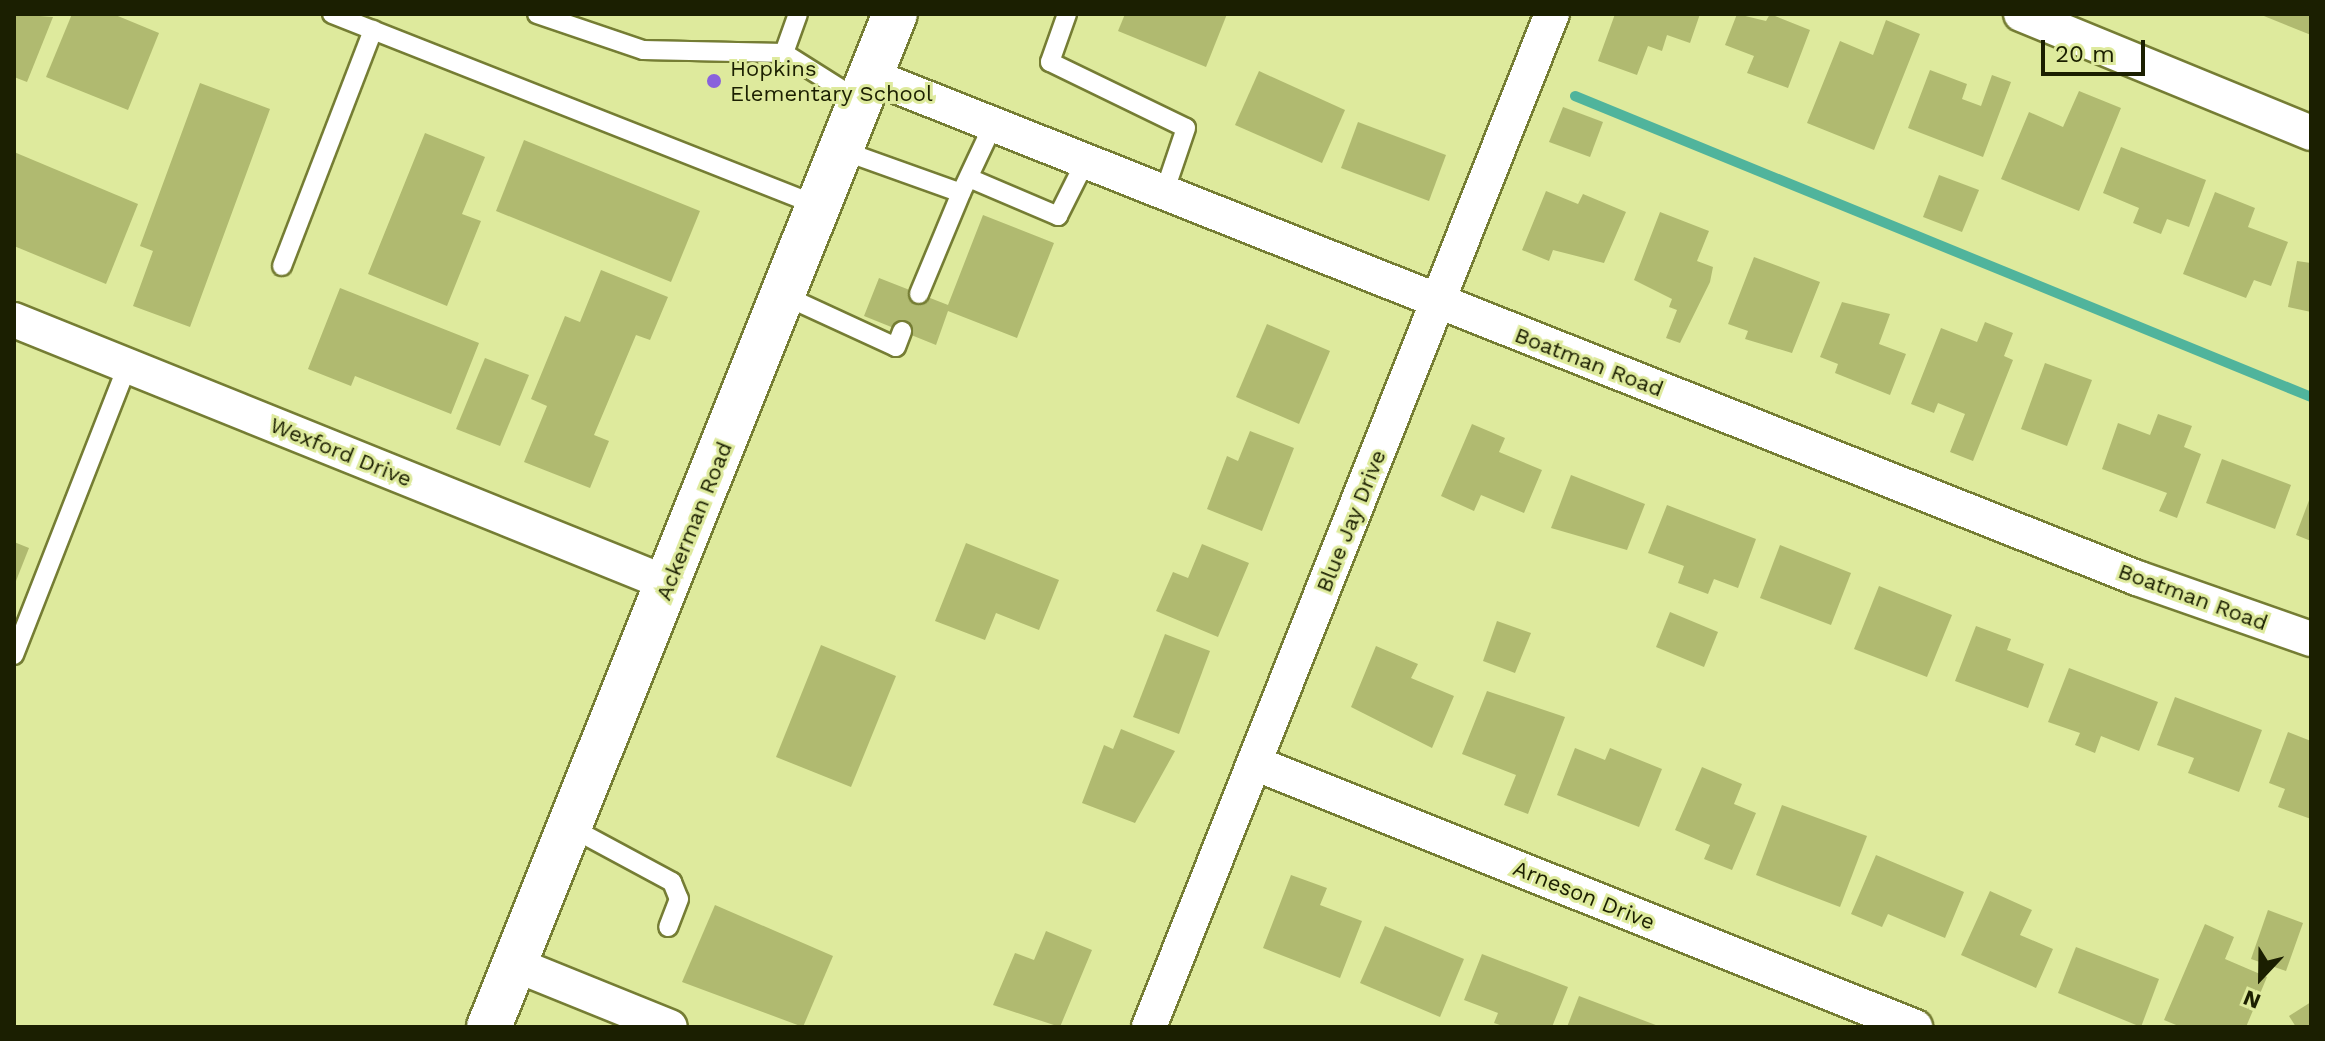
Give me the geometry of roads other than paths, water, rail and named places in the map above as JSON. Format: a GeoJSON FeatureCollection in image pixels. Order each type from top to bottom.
{"type":"FeatureCollection","features":[{"type":"Feature","properties":{"kind":"street","name":"Ackerman Road"},"geometry":{"type":"LineString","coordinates":[[489,1027],[895,14]]}},
{"type":"Feature","properties":{"kind":"street","name":"Blue Jay Drive"},"geometry":{"type":"LineString","coordinates":[[1149,1027],[1552,14]]}},
{"type":"Feature","properties":{"kind":"street"},"geometry":{"type":"LineString","coordinates":[[2021,14],[2311,133]]}},
{"type":"Feature","properties":{"kind":"street","name":"Boatman Road"},"geometry":{"type":"LineString","coordinates":[[866,88],[993,125],[1438,303],[2311,639]]}},
{"type":"Feature","properties":{"kind":"street","name":"Wexford Drive"},"geometry":{"type":"LineString","coordinates":[[14,320],[669,584]]}},
{"type":"Feature","properties":{"kind":"street","name":"Arneson Drive"},"geometry":{"type":"LineString","coordinates":[[1254,763],[1915,1027]]}},
{"type":"Feature","properties":{"kind":"street"},"geometry":{"type":"LineString","coordinates":[[514,964],[670,1027]]}},
{"type":"Feature","properties":{"kind":"lane"},"geometry":{"type":"LineString","coordinates":[[332,14],[819,206]]}},
{"type":"Feature","properties":{"kind":"lane"},"geometry":{"type":"LineString","coordinates":[[537,14],[643,50],[784,53],[866,88]]}},
{"type":"Feature","properties":{"kind":"lane"},"geometry":{"type":"LineString","coordinates":[[784,53],[798,14]]}},
{"type":"Feature","properties":{"kind":"lane"},"geometry":{"type":"LineString","coordinates":[[1067,14],[1050,62],[1186,128],[1164,193]]}},
{"type":"Feature","properties":{"kind":"lane"},"geometry":{"type":"LineString","coordinates":[[282,266],[373,30]]}},
{"type":"Feature","properties":{"kind":"lane"},"geometry":{"type":"LineString","coordinates":[[919,294],[993,125]]}},
{"type":"Feature","properties":{"kind":"lane"},"geometry":{"type":"LineString","coordinates":[[841,150],[1058,216],[1085,162]]}},
{"type":"Feature","properties":{"kind":"lane"},"geometry":{"type":"LineString","coordinates":[[783,295],[896,347],[902,331]]}},
{"type":"Feature","properties":{"kind":"lane"},"geometry":{"type":"LineString","coordinates":[[14,655],[127,366]]}},
{"type":"Feature","properties":{"kind":"lane"},"geometry":{"type":"LineString","coordinates":[[570,827],[672,882],[679,899],[668,927]]}},
{"type":"Feature","properties":{"kind":"waterway"},"geometry":{"type":"LineString","coordinates":[[1575,96],[2311,397]]}},
{"type":"Feature","properties":{"kind":"place","name":"Hopkins Elementary School"},"geometry":{"type":"Point","coordinates":[714,81]}}]}
